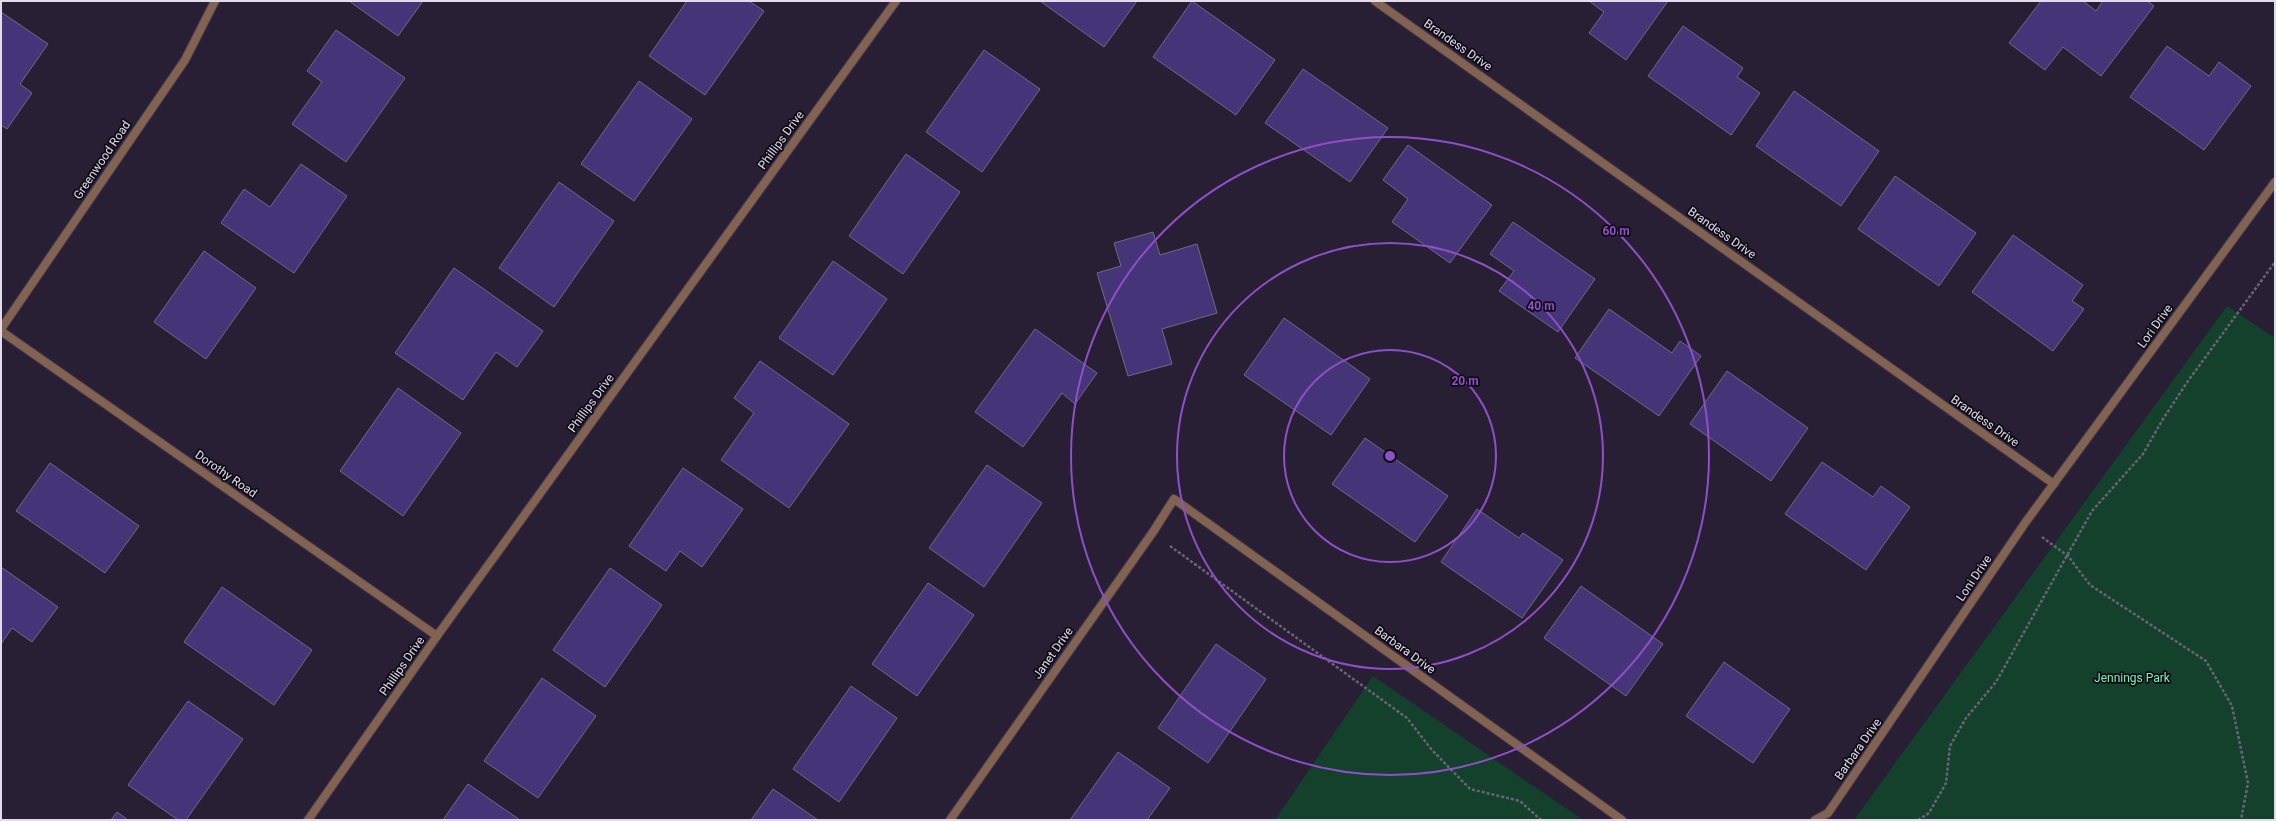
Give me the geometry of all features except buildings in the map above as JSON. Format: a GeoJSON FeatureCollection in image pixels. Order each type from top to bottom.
{"type":"FeatureCollection","features":[{"type":"Feature","properties":{"kind":"street","name":"Greenwood Road"},"geometry":{"type":"LineString","coordinates":[[1,330],[185,60],[215,1]]}},
{"type":"Feature","properties":{"kind":"street","name":"Phillips Drive"},"geometry":{"type":"LineString","coordinates":[[308,820],[437,636],[896,1]]}},
{"type":"Feature","properties":{"kind":"street","name":"Brandess Drive"},"geometry":{"type":"LineString","coordinates":[[1375,1],[2054,484]]}},
{"type":"Feature","properties":{"kind":"street","name":"Lori Drive"},"geometry":{"type":"LineString","coordinates":[[2054,484],[2275,182]]}},
{"type":"Feature","properties":{"kind":"street","name":"Dorothy Road"},"geometry":{"type":"LineString","coordinates":[[1,330],[437,636]]}},
{"type":"Feature","properties":{"kind":"street","name":"Loni Drive"},"geometry":{"type":"LineString","coordinates":[[1916,687],[2025,523],[2054,484]]}},
{"type":"Feature","properties":{"kind":"street","name":"Janet Drive"},"geometry":{"type":"LineString","coordinates":[[950,820],[1153,532],[1174,499]]}},
{"type":"Feature","properties":{"kind":"street","name":"Barbara Drive"},"geometry":{"type":"LineString","coordinates":[[1174,499],[1622,820]]}},
{"type":"Feature","properties":{"kind":"street","name":"Barbara Drive"},"geometry":{"type":"LineString","coordinates":[[1815,820],[1828,813],[1916,687]]}},
{"type":"Feature","properties":{"kind":"path"},"geometry":{"type":"LineString","coordinates":[[1918,820],[1929,813],[1946,783],[1950,746],[1966,718],[1996,682],[2034,611],[2068,556],[2092,511],[2143,454],[2163,419],[2188,382],[2275,262]]}},
{"type":"Feature","properties":{"kind":"path"},"geometry":{"type":"LineString","coordinates":[[2025,523],[2068,556],[2090,585],[2206,661],[2232,706],[2248,783],[2241,820]]}},
{"type":"Feature","properties":{"kind":"path"},"geometry":{"type":"LineString","coordinates":[[1153,532],[1407,718],[1432,750],[1470,789],[1520,801],[1541,820]]}},
{"type":"Feature","properties":{"kind":"green space","name":"Jennings Park"},"geometry":{"type":"Polygon","coordinates":[[[2227,306],[2275,338],[2275,820],[1854,820],[2227,306]]]}},
{"type":"Feature","properties":{"kind":"green space"},"geometry":{"type":"Polygon","coordinates":[[[1373,676],[1583,820],[1275,820],[1373,676]]]}}]}
